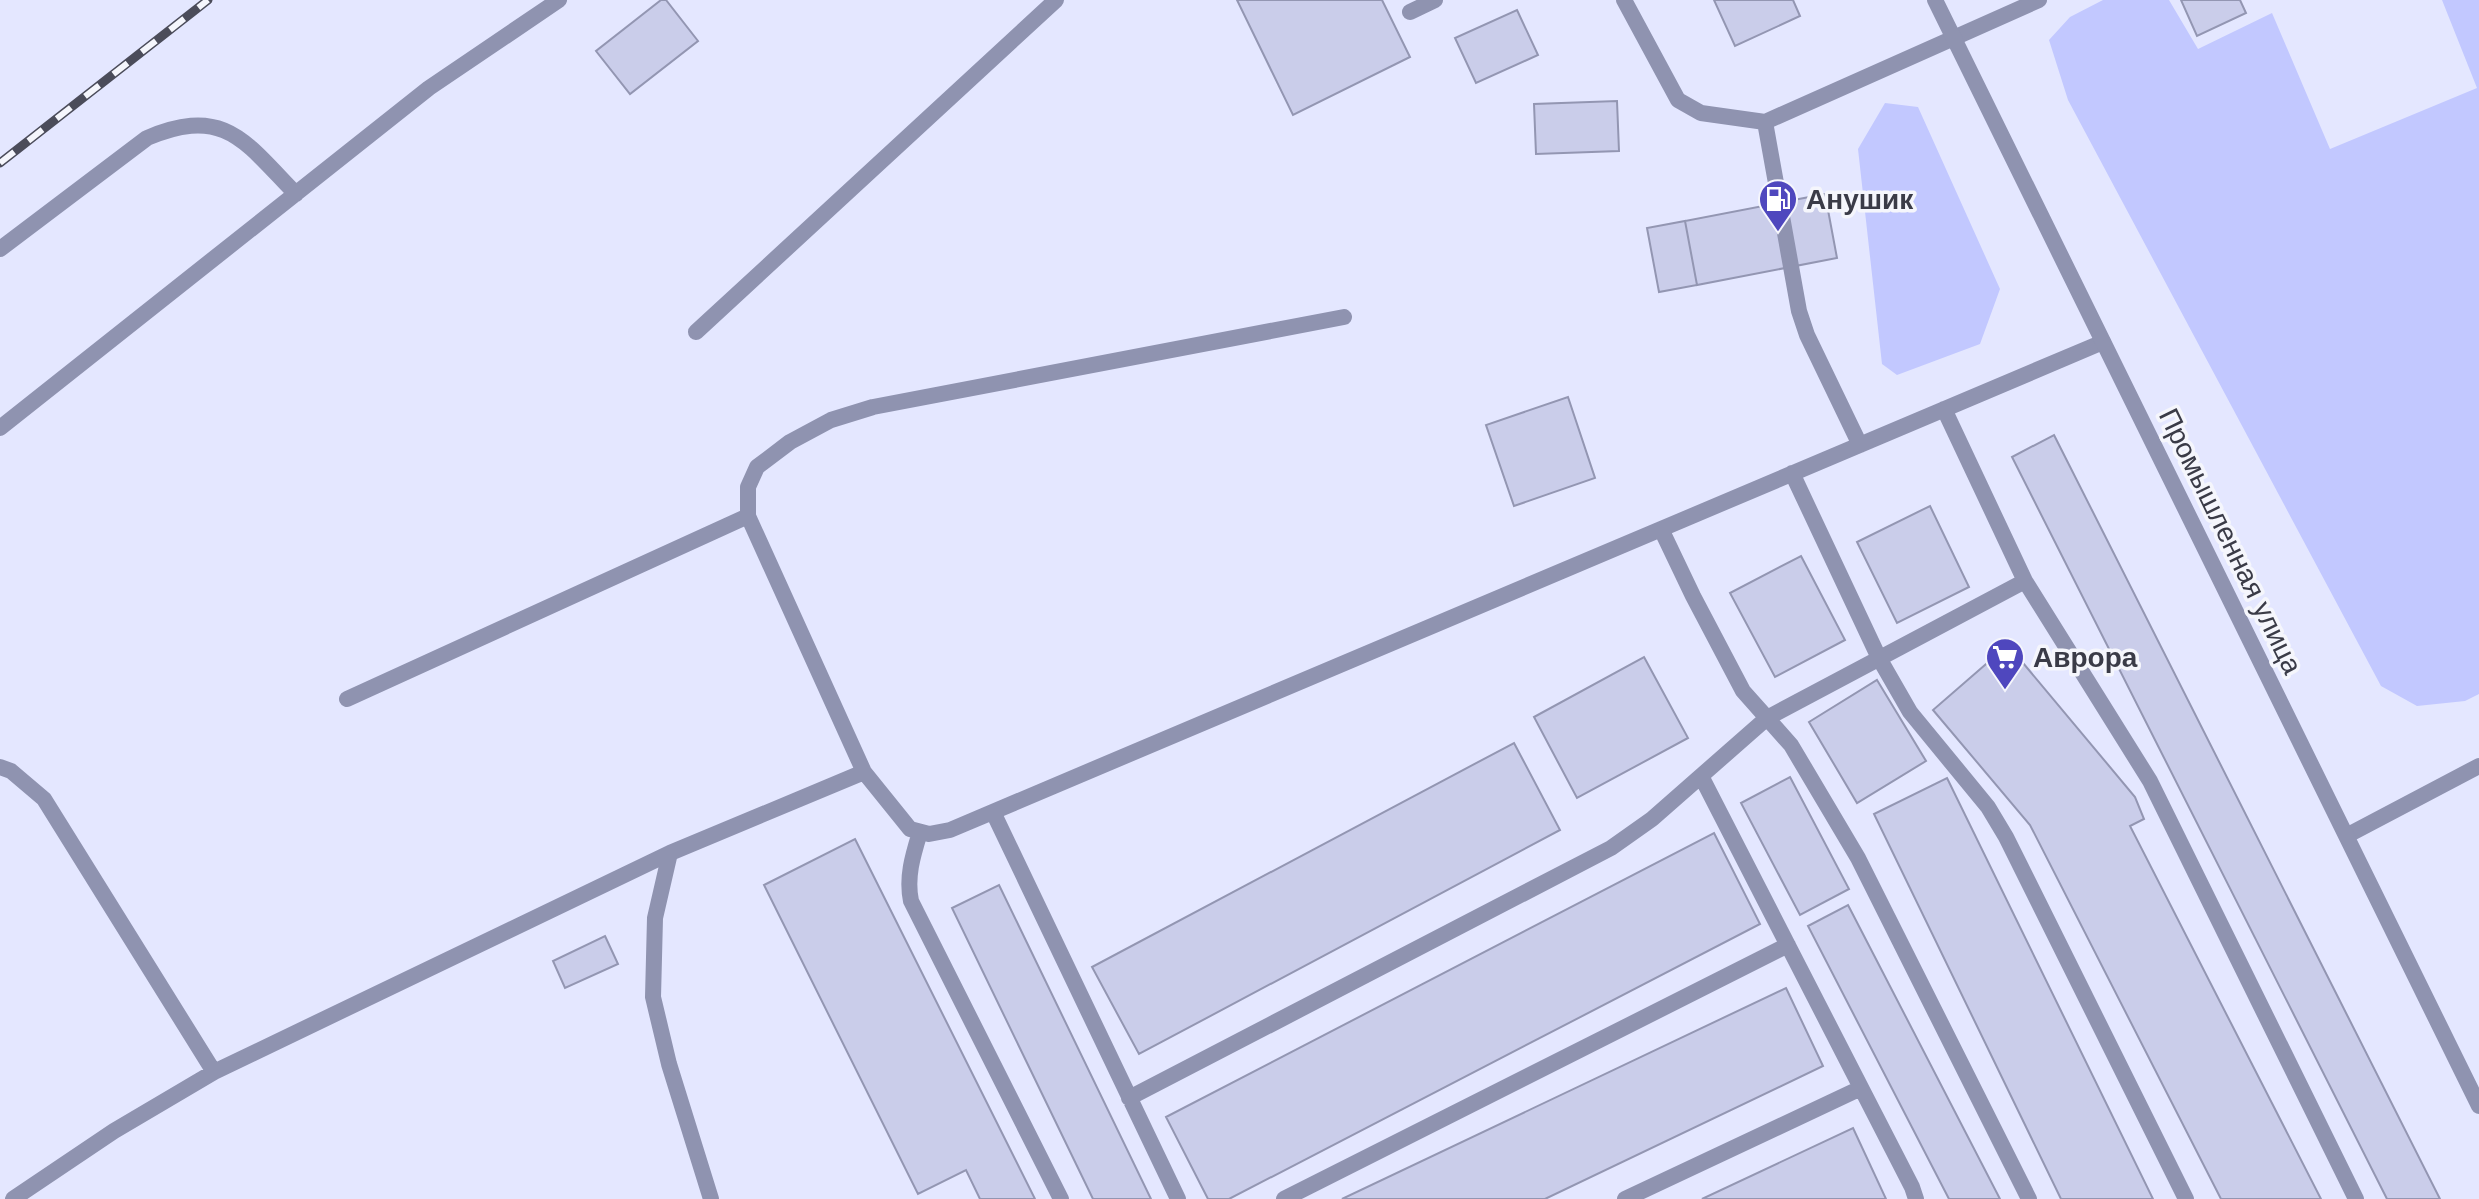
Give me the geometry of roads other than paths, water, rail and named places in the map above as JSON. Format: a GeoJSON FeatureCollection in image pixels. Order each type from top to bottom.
{"type":"FeatureCollection","features":[{"type":"Feature","properties":{"kind":"street"},"geometry":{"type":"LineString","coordinates":[[0,428],[429,88],[559,0]]}},
{"type":"Feature","properties":{"kind":"street"},"geometry":{"type":"LineString","coordinates":[[696,332],[1056,0]]}},
{"type":"Feature","properties":{"kind":"street"},"geometry":{"type":"LineString","coordinates":[[1410,12],[1435,0]]}},
{"type":"Feature","properties":{"kind":"street"},"geometry":{"type":"LineString","coordinates":[[1624,0],[1678,100],[1701,113],[1765,122],[2039,0]]}},
{"type":"Feature","properties":{"kind":"street","name":"Промышленная улица"},"geometry":{"type":"LineString","coordinates":[[1935,0],[2479,1106]]}},
{"type":"Feature","properties":{"kind":"street"},"geometry":{"type":"LineString","coordinates":[[1765,122],[1799,311],[1807,335],[1860,445]]}},
{"type":"Feature","properties":{"kind":"street"},"geometry":{"type":"LineString","coordinates":[[0,249],[147,138],[169,129],[197,124],[222,129],[243,139],[296,194]]}},
{"type":"Feature","properties":{"kind":"street"},"geometry":{"type":"LineString","coordinates":[[1344,317],[873,407],[831,420],[790,442],[757,467],[748,487],[748,516],[864,772],[910,829],[929,834],[950,830],[2103,342]]}},
{"type":"Feature","properties":{"kind":"street"},"geometry":{"type":"LineString","coordinates":[[1944,409],[2025,581],[2150,781],[2356,1199]]}},
{"type":"Feature","properties":{"kind":"street"},"geometry":{"type":"LineString","coordinates":[[1792,473],[1879,658],[1910,712],[1988,807],[2006,837],[2186,1199]]}},
{"type":"Feature","properties":{"kind":"street"},"geometry":{"type":"LineString","coordinates":[[347,699],[748,516]]}},
{"type":"Feature","properties":{"kind":"street"},"geometry":{"type":"LineString","coordinates":[[1661,529],[1743,691],[1791,745],[1858,858],[2029,1199]]}},
{"type":"Feature","properties":{"kind":"street"},"geometry":{"type":"LineString","coordinates":[[1129,1098],[1611,848],[1652,819],[1767,718],[2025,581]]}},
{"type":"Feature","properties":{"kind":"street"},"geometry":{"type":"LineString","coordinates":[[2348,835],[2479,766]]}},
{"type":"Feature","properties":{"kind":"street"},"geometry":{"type":"LineString","coordinates":[[0,767],[11,771],[44,799],[214,1072]]}},
{"type":"Feature","properties":{"kind":"street"},"geometry":{"type":"LineString","coordinates":[[13,1199],[114,1131],[214,1072],[670,853],[864,772]]}},
{"type":"Feature","properties":{"kind":"street"},"geometry":{"type":"LineString","coordinates":[[1701,776],[1916,1199]]}},
{"type":"Feature","properties":{"kind":"street"},"geometry":{"type":"LineString","coordinates":[[993,812],[1178,1199]]}},
{"type":"Feature","properties":{"kind":"street"},"geometry":{"type":"LineString","coordinates":[[920,832],[910,869],[908,887],[911,901],[1061,1199]]}},
{"type":"Feature","properties":{"kind":"street"},"geometry":{"type":"LineString","coordinates":[[670,853],[655,918],[653,997],[669,1064],[711,1199]]}},
{"type":"Feature","properties":{"kind":"street"},"geometry":{"type":"LineString","coordinates":[[1284,1199],[1788,945]]}},
{"type":"Feature","properties":{"kind":"street"},"geometry":{"type":"LineString","coordinates":[[1625,1199],[1861,1088]]}},
{"type":"Feature","properties":{"kind":"railway"},"geometry":{"type":"LineString","coordinates":[[0,163],[208,0]]}},
{"type":"Feature","properties":{"kind":"place","name":"Анушик"},"geometry":{"type":"Point","coordinates":[1778,233]}},
{"type":"Feature","properties":{"kind":"place","name":"Аврора"},"geometry":{"type":"Point","coordinates":[2005,691]}}]}
